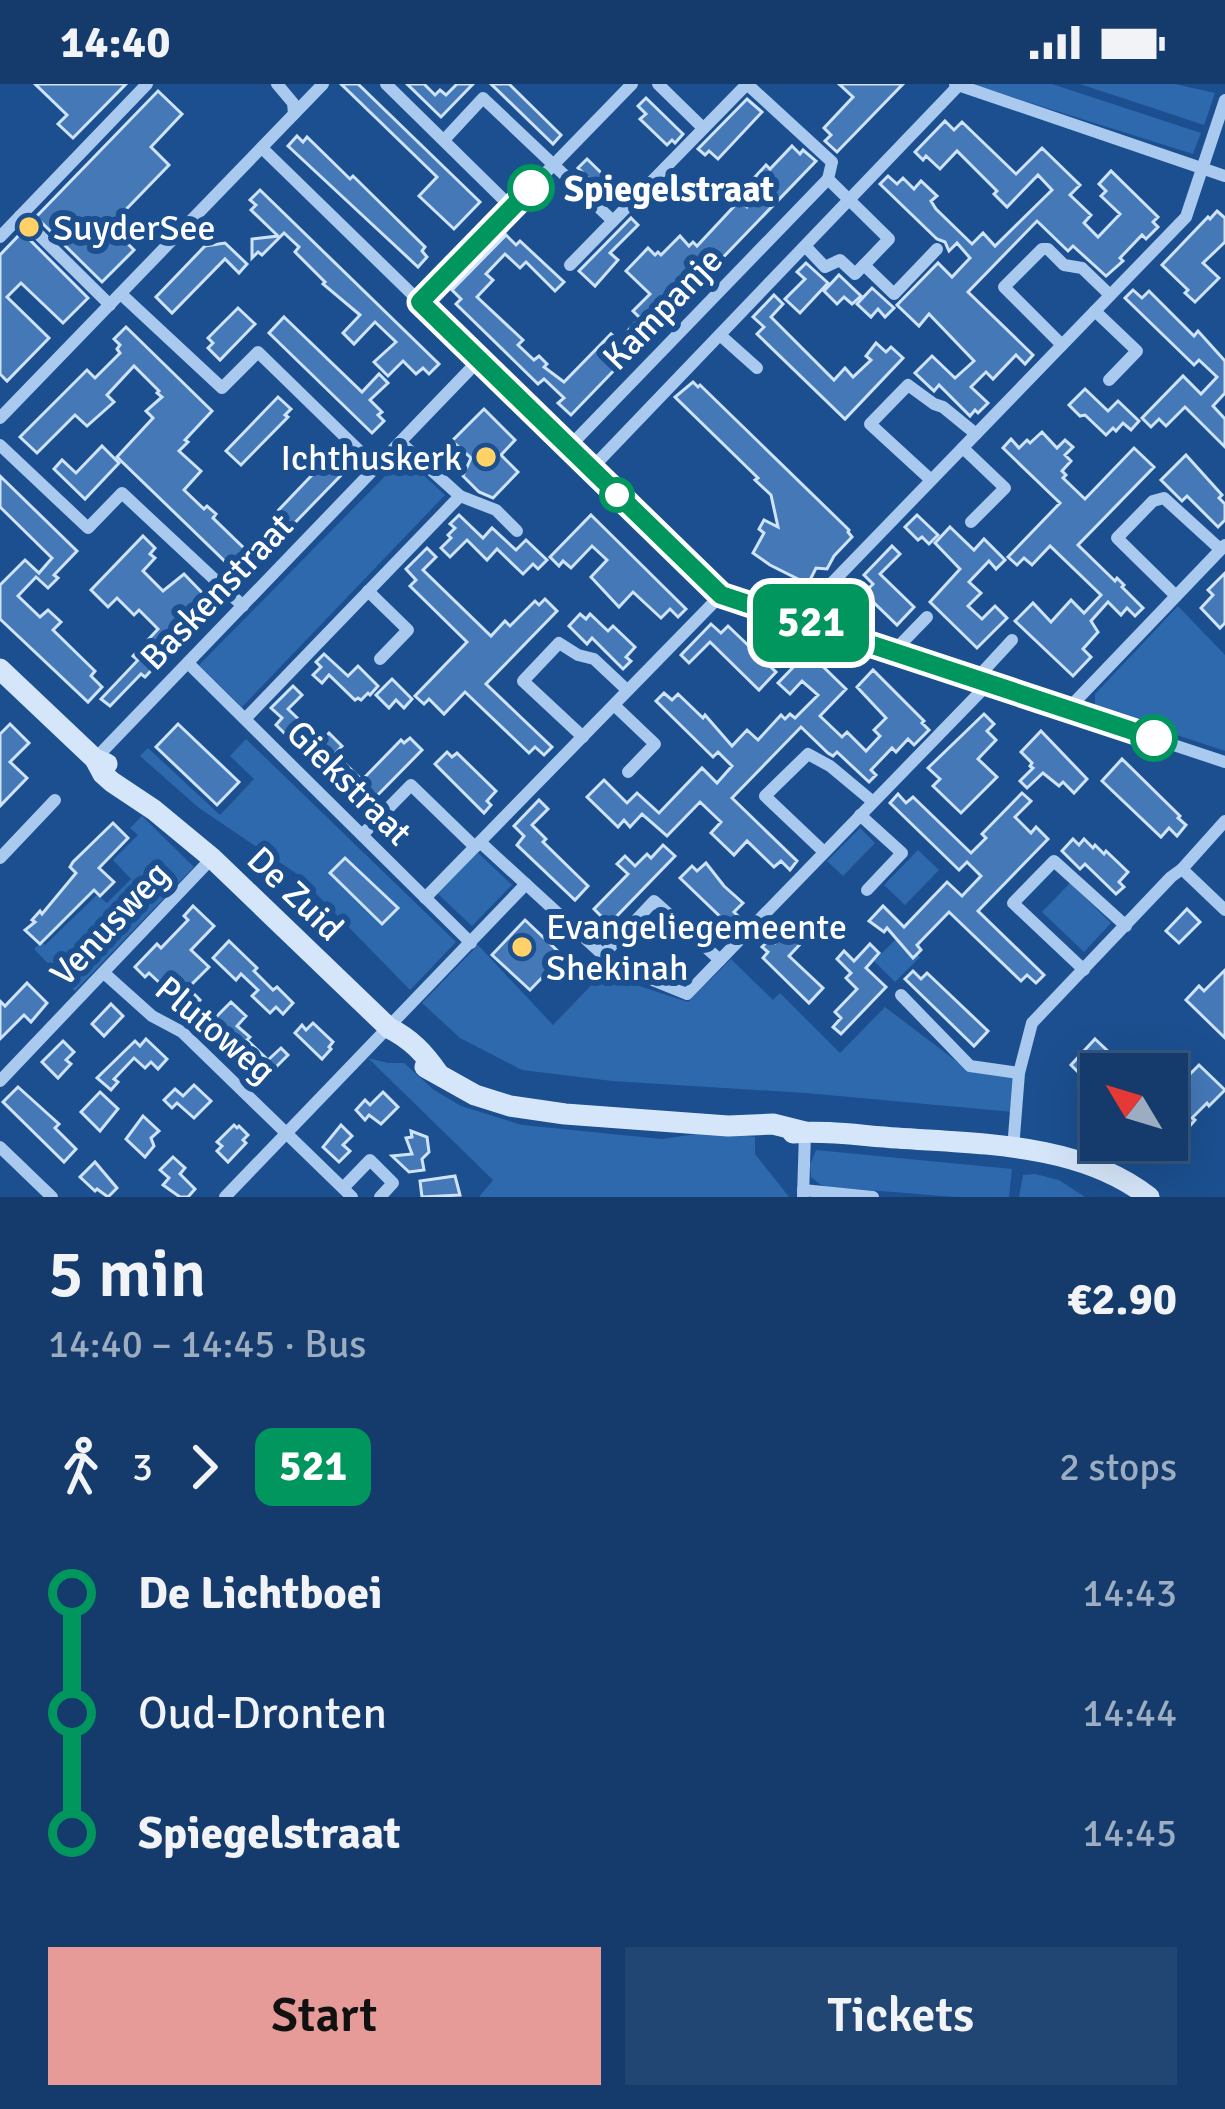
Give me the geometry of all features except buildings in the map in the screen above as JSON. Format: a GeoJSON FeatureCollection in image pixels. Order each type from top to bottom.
{"type":"FeatureCollection","features":[{"type":"Feature","properties":{"kind":"street"},"geometry":{"type":"LineString","coordinates":[[0,237],[147,84]]}},
{"type":"Feature","properties":{"kind":"street"},"geometry":{"type":"LineString","coordinates":[[278,84],[293,103],[293,113]]}},
{"type":"Feature","properties":{"kind":"street"},"geometry":{"type":"LineString","coordinates":[[0,418],[323,84]]}},
{"type":"Feature","properties":{"kind":"street"},"geometry":{"type":"LineString","coordinates":[[386,84],[512,208]]}},
{"type":"Feature","properties":{"kind":"street"},"geometry":{"type":"LineString","coordinates":[[420,302],[632,84]]}},
{"type":"Feature","properties":{"kind":"street"},"geometry":{"type":"LineString","coordinates":[[658,84],[703,128]]}},
{"type":"Feature","properties":{"kind":"street"},"geometry":{"type":"LineString","coordinates":[[570,266],[748,84],[832,162],[827,179],[890,239],[855,274],[840,260],[825,267],[805,246]]}},
{"type":"Feature","properties":{"kind":"street"},"geometry":{"type":"LineString","coordinates":[[956,85],[1225,176]]}},
{"type":"Feature","properties":{"kind":"street","name":"Kampanje"},"geometry":{"type":"LineString","coordinates":[[591,469],[956,85]]}},
{"type":"Feature","properties":{"kind":"street"},"geometry":{"type":"LineString","coordinates":[[444,140],[483,98],[613,221]]}},
{"type":"Feature","properties":{"kind":"street"},"geometry":{"type":"LineString","coordinates":[[797,619],[1186,217],[1225,100]]}},
{"type":"Feature","properties":{"kind":"street"},"geometry":{"type":"LineString","coordinates":[[262,148],[721,595],[1225,761]]}},
{"type":"Feature","properties":{"kind":"street","name":"Kampanje"},"geometry":{"type":"LineString","coordinates":[[569,447],[827,179]]}},
{"type":"Feature","properties":{"kind":"street"},"geometry":{"type":"LineString","coordinates":[[20,216],[110,305]]}},
{"type":"Feature","properties":{"kind":"street"},"geometry":{"type":"LineString","coordinates":[[864,265],[894,294],[937,249]]}},
{"type":"Feature","properties":{"kind":"street"},"geometry":{"type":"LineString","coordinates":[[1062,345],[1004,287],[1042,249],[1048,249],[1064,265],[1082,268],[1111,295]]}},
{"type":"Feature","properties":{"kind":"street"},"geometry":{"type":"LineString","coordinates":[[121,293],[222,388],[258,352],[376,466]]}},
{"type":"Feature","properties":{"kind":"street"},"geometry":{"type":"LineString","coordinates":[[1095,311],[1137,351],[1109,380]]}},
{"type":"Feature","properties":{"kind":"street","name":"Kampanje"},"geometry":{"type":"LineString","coordinates":[[720,335],[757,368]]}},
{"type":"Feature","properties":{"kind":"street","name":"Baskenstraat"},"geometry":{"type":"LineString","coordinates":[[95,759],[479,360]]}},
{"type":"Feature","properties":{"kind":"street"},"geometry":{"type":"LineString","coordinates":[[932,481],[870,424],[908,386],[944,406],[976,434]]}},
{"type":"Feature","properties":{"kind":"street"},"geometry":{"type":"LineString","coordinates":[[400,442],[460,496],[496,510],[517,531]]}},
{"type":"Feature","properties":{"kind":"street"},"geometry":{"type":"LineString","coordinates":[[0,445],[88,528],[122,493],[243,606]]}},
{"type":"Feature","properties":{"kind":"street"},"geometry":{"type":"LineString","coordinates":[[963,448],[1005,488],[971,522]]}},
{"type":"Feature","properties":{"kind":"street"},"geometry":{"type":"LineString","coordinates":[[244,719],[460,496]]}},
{"type":"Feature","properties":{"kind":"street"},"geometry":{"type":"LineString","coordinates":[[1068,710],[1176,596],[1222,547],[1164,498],[1153,501],[1118,538],[1176,596]]}},
{"type":"Feature","properties":{"kind":"street"},"geometry":{"type":"LineString","coordinates":[[368,591],[409,630],[380,659]]}},
{"type":"Feature","properties":{"kind":"street"},"geometry":{"type":"LineString","coordinates":[[425,898],[721,595]]}},
{"type":"Feature","properties":{"kind":"street"},"geometry":{"type":"LineString","coordinates":[[894,651],[927,617]]}},
{"type":"Feature","properties":{"kind":"street"},"geometry":{"type":"LineString","coordinates":[[362,835],[411,785],[613,964],[687,994],[860,815],[982,681],[1012,640]]}},
{"type":"Feature","properties":{"kind":"street"},"geometry":{"type":"LineString","coordinates":[[583,737],[524,681],[559,644],[594,659],[627,690]]}},
{"type":"Feature","properties":{"kind":"street","name":"Giekstraat"},"geometry":{"type":"LineString","coordinates":[[188,663],[471,943]]}},
{"type":"Feature","properties":{"kind":"street","name":"De Zuid"},"geometry":{"type":"LineString","coordinates":[[0,669],[95,759],[103,774],[212,858],[389,1028],[421,1050],[438,1073],[476,1095],[510,1106],[565,1114],[728,1126],[773,1124],[805,1132],[1052,1153],[1134,1185],[1149,1197]]}},
{"type":"Feature","properties":{"kind":"street"},"geometry":{"type":"LineString","coordinates":[[614,705],[655,744],[628,772]]}},
{"type":"Feature","properties":{"kind":"street"},"geometry":{"type":"LineString","coordinates":[[824,852],[765,796],[808,754],[872,801]]}},
{"type":"Feature","properties":{"kind":"street"},"geometry":{"type":"LineString","coordinates":[[0,859],[55,800]]}},
{"type":"Feature","properties":{"kind":"street"},"geometry":{"type":"LineString","coordinates":[[860,815],[902,854],[867,890]]}},
{"type":"Feature","properties":{"kind":"street"},"geometry":{"type":"LineString","coordinates":[[1013,1148],[1019,1073],[1032,1024],[1225,821]]}},
{"type":"Feature","properties":{"kind":"street","name":"Venusweg"},"geometry":{"type":"LineString","coordinates":[[0,1081],[212,858]]}},
{"type":"Feature","properties":{"kind":"street"},"geometry":{"type":"LineString","coordinates":[[1084,970],[1013,903],[1054,861],[1126,926]]}},
{"type":"Feature","properties":{"kind":"street"},"geometry":{"type":"LineString","coordinates":[[1182,869],[1225,910]]}},
{"type":"Feature","properties":{"kind":"street"},"geometry":{"type":"LineString","coordinates":[[225,1197],[526,884]]}},
{"type":"Feature","properties":{"kind":"street"},"geometry":{"type":"LineString","coordinates":[[603,955],[655,902],[720,960]]}},
{"type":"Feature","properties":{"kind":"street","name":"Plutoweg"},"geometry":{"type":"LineString","coordinates":[[104,973],[152,1016],[182,1032],[347,1193]]}},
{"type":"Feature","properties":{"kind":"street"},"geometry":{"type":"LineString","coordinates":[[901,995],[970,1066],[1019,1073]]}},
{"type":"Feature","properties":{"kind":"street"},"geometry":{"type":"LineString","coordinates":[[805,1132],[803,1193],[873,1197]]}},
{"type":"Feature","properties":{"kind":"street"},"geometry":{"type":"LineString","coordinates":[[0,1147],[52,1197]]}},
{"type":"Feature","properties":{"kind":"street"},"geometry":{"type":"LineString","coordinates":[[347,1193],[370,1160],[393,1183],[380,1197]]}},
{"type":"Feature","properties":{"kind":"street","name":"De Zuid"},"geometry":{"type":"LineString","coordinates":[[1113,1176],[1130,1197]]}},
{"type":"Feature","properties":{"kind":"shaded area"},"geometry":{"type":"Polygon","coordinates":[[[971,84],[1052,84],[1201,133],[1193,154],[971,84]]]}},
{"type":"Feature","properties":{"kind":"shaded area"},"geometry":{"type":"Polygon","coordinates":[[[1080,84],[1175,84],[1215,93],[1204,125],[1080,84]]]}},
{"type":"Feature","properties":{"kind":"shaded area"},"geometry":{"type":"Polygon","coordinates":[[[404,457],[445,495],[242,707],[199,665],[404,457]]]}},
{"type":"Feature","properties":{"kind":"shaded area"},"geometry":{"type":"Polygon","coordinates":[[[1178,606],[1225,655],[1225,751],[1095,708],[1095,694],[1178,606]]]}},
{"type":"Feature","properties":{"kind":"shaded area"},"geometry":{"type":"Polygon","coordinates":[[[246,739],[456,942],[410,990],[297,874],[199,808],[140,756],[148,748],[220,815],[254,779],[230,756],[246,739]]]}},
{"type":"Feature","properties":{"kind":"shaded area"},"geometry":{"type":"Polygon","coordinates":[[[142,816],[194,867],[75,991],[34,949],[41,942],[45,945],[97,895],[107,903],[131,879],[113,860],[138,835],[130,828],[142,816]]]}},
{"type":"Feature","properties":{"kind":"shaded area"},"geometry":{"type":"Polygon","coordinates":[[[860,828],[875,843],[843,876],[827,861],[860,828]]]}},
{"type":"Feature","properties":{"kind":"shaded area"},"geometry":{"type":"Polygon","coordinates":[[[918,850],[939,870],[905,905],[884,885],[918,850]]]}},
{"type":"Feature","properties":{"kind":"shaded area"},"geometry":{"type":"Polygon","coordinates":[[[477,852],[512,885],[472,926],[438,894],[477,852]]]}},
{"type":"Feature","properties":{"kind":"shaded area"},"geometry":{"type":"Polygon","coordinates":[[[1070,883],[1111,923],[1084,952],[1042,912],[1070,883]]]}},
{"type":"Feature","properties":{"kind":"shaded area"},"geometry":{"type":"Polygon","coordinates":[[[899,936],[920,957],[895,982],[874,961],[899,936]]]}},
{"type":"Feature","properties":{"kind":"shaded area"},"geometry":{"type":"Polygon","coordinates":[[[478,945],[553,1025],[605,971],[688,1002],[731,959],[773,1000],[780,993],[840,1053],[885,1007],[964,1067],[1015,1075],[1013,1112],[522,1070],[460,1038],[422,1003],[478,945]]]}},
{"type":"Feature","properties":{"kind":"shaded area"},"geometry":{"type":"Polygon","coordinates":[[[368,1058],[404,1063],[461,1106],[522,1125],[662,1139],[717,1131],[755,1137],[755,1154],[789,1197],[479,1197],[493,1180],[368,1058]]]}},
{"type":"Feature","properties":{"kind":"shaded area"},"geometry":{"type":"Polygon","coordinates":[[[816,1150],[1012,1169],[1009,1197],[821,1185],[811,1177],[816,1150]]]}},
{"type":"Feature","properties":{"kind":"shaded area"},"geometry":{"type":"Polygon","coordinates":[[[1023,1175],[1059,1180],[1085,1197],[1019,1197],[1023,1175]]]}},
{"type":"Feature","properties":{"kind":"bus line","name":"521"},"geometry":{"type":"LineString","coordinates":[[531,188],[420,302],[721,595],[1154,738]]}},
{"type":"Feature","properties":{"kind":"place","name":"Spiegelstraat"},"geometry":{"type":"Point","coordinates":[531,188]}},
{"type":"Feature","properties":{"kind":"place","name":"SuyderSee"},"geometry":{"type":"Point","coordinates":[29,227]}},
{"type":"Feature","properties":{"kind":"place","name":"Ichthuskerk"},"geometry":{"type":"Point","coordinates":[486,457]}},
{"type":"Feature","properties":{"kind":"place","name":"Evangeliegemeente Shekinah"},"geometry":{"type":"Point","coordinates":[522,947]}}]}
